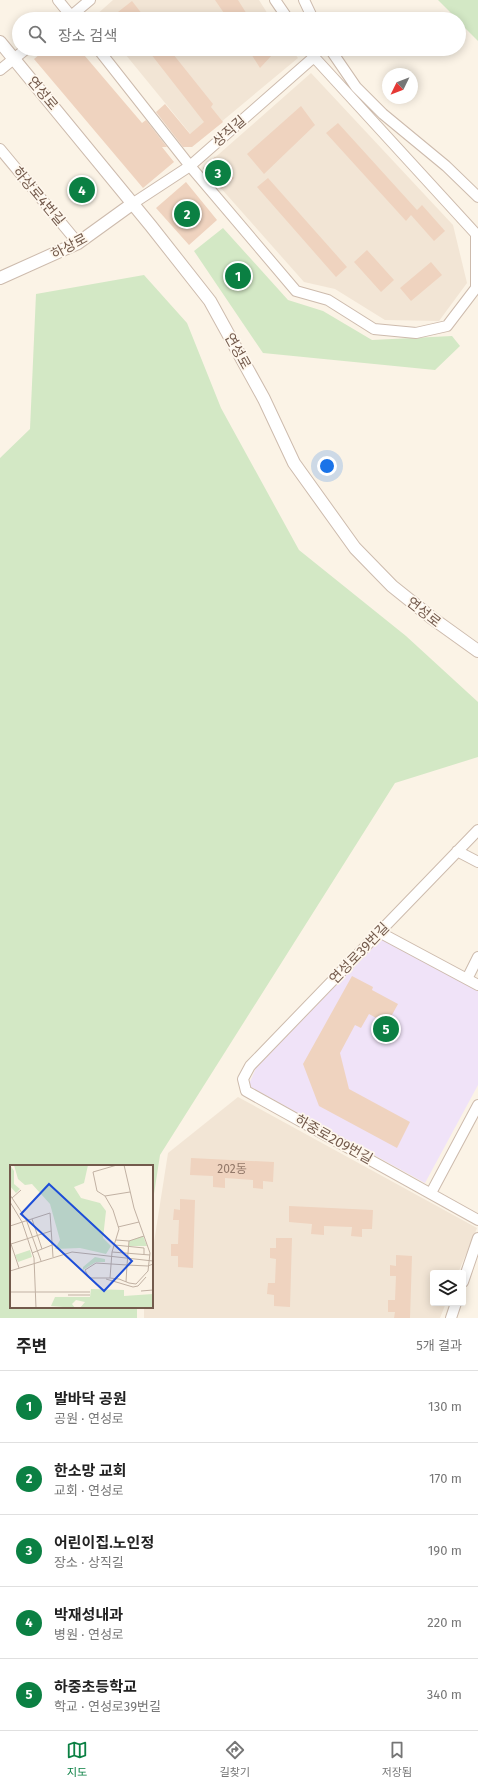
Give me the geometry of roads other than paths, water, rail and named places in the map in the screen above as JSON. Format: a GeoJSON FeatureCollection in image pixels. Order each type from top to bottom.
{"type":"FeatureCollection","features":[{"type":"Feature","properties":{"kind":"street"},"geometry":{"type":"LineString","coordinates":[[58,0],[67,12]]}},
{"type":"Feature","properties":{"kind":"street"},"geometry":{"type":"LineString","coordinates":[[77,12],[90,0]]}},
{"type":"Feature","properties":{"kind":"street"},"geometry":{"type":"LineString","coordinates":[[275,0],[283,12]]}},
{"type":"Feature","properties":{"kind":"street"},"geometry":{"type":"LineString","coordinates":[[304,0],[310,12]]}},
{"type":"Feature","properties":{"kind":"street","name":"연성로"},"geometry":{"type":"LineString","coordinates":[[0,42],[12,56]]}},
{"type":"Feature","properties":{"kind":"street"},"geometry":{"type":"LineString","coordinates":[[0,70],[17,56]]}},
{"type":"Feature","properties":{"kind":"street"},"geometry":{"type":"LineString","coordinates":[[104,56],[190,166],[296,291],[328,300],[374,329],[416,333],[447,326],[476,288],[476,234],[314,56]]}},
{"type":"Feature","properties":{"kind":"street","name":"상직길"},"geometry":{"type":"LineString","coordinates":[[132,204],[190,166],[308,56]]}},
{"type":"Feature","properties":{"kind":"street"},"geometry":{"type":"LineString","coordinates":[[335,56],[356,87],[382,114],[446,166],[478,197]]}},
{"type":"Feature","properties":{"kind":"street","name":"연성로"},"geometry":{"type":"LineString","coordinates":[[14,58],[210,301],[264,398],[294,463],[354,548],[392,586],[432,618],[478,651]]}},
{"type":"Feature","properties":{"kind":"street","name":"하상로4번길"},"geometry":{"type":"LineString","coordinates":[[0,149],[78,243]]}},
{"type":"Feature","properties":{"kind":"street","name":"하상로"},"geometry":{"type":"LineString","coordinates":[[1,276],[78,243],[132,204]]}},
{"type":"Feature","properties":{"kind":"street","name":"연성로39번길"},"geometry":{"type":"LineString","coordinates":[[244,1079],[250,1066],[478,830]]}},
{"type":"Feature","properties":{"kind":"street"},"geometry":{"type":"LineString","coordinates":[[457,851],[478,862]]}},
{"type":"Feature","properties":{"kind":"street"},"geometry":{"type":"LineString","coordinates":[[379,932],[478,985]]}},
{"type":"Feature","properties":{"kind":"street"},"geometry":{"type":"LineString","coordinates":[[467,979],[478,957]]}},
{"type":"Feature","properties":{"kind":"street","name":"하중로209번길"},"geometry":{"type":"LineString","coordinates":[[244,1079],[246,1091],[478,1220]]}},
{"type":"Feature","properties":{"kind":"street"},"geometry":{"type":"LineString","coordinates":[[431,1194],[478,1106]]}},
{"type":"Feature","properties":{"kind":"street"},"geometry":{"type":"LineString","coordinates":[[466,1273],[478,1238]]}},
{"type":"Feature","properties":{"kind":"street"},"geometry":{"type":"LineString","coordinates":[[451,1318],[455,1306]]}},
{"type":"Feature","properties":{"kind":"place","name":"어린이집.노인정"},"geometry":{"type":"Point","coordinates":[218,173]}},
{"type":"Feature","properties":{"kind":"place","name":"박재성내과"},"geometry":{"type":"Point","coordinates":[82,190]}},
{"type":"Feature","properties":{"kind":"place","name":"한소망 교회"},"geometry":{"type":"Point","coordinates":[187,214]}},
{"type":"Feature","properties":{"kind":"place","name":"발바닥 공원"},"geometry":{"type":"Point","coordinates":[238,276]}},
{"type":"Feature","properties":{"kind":"place","name":"하중초등학교"},"geometry":{"type":"Point","coordinates":[386,1029]}}]}
